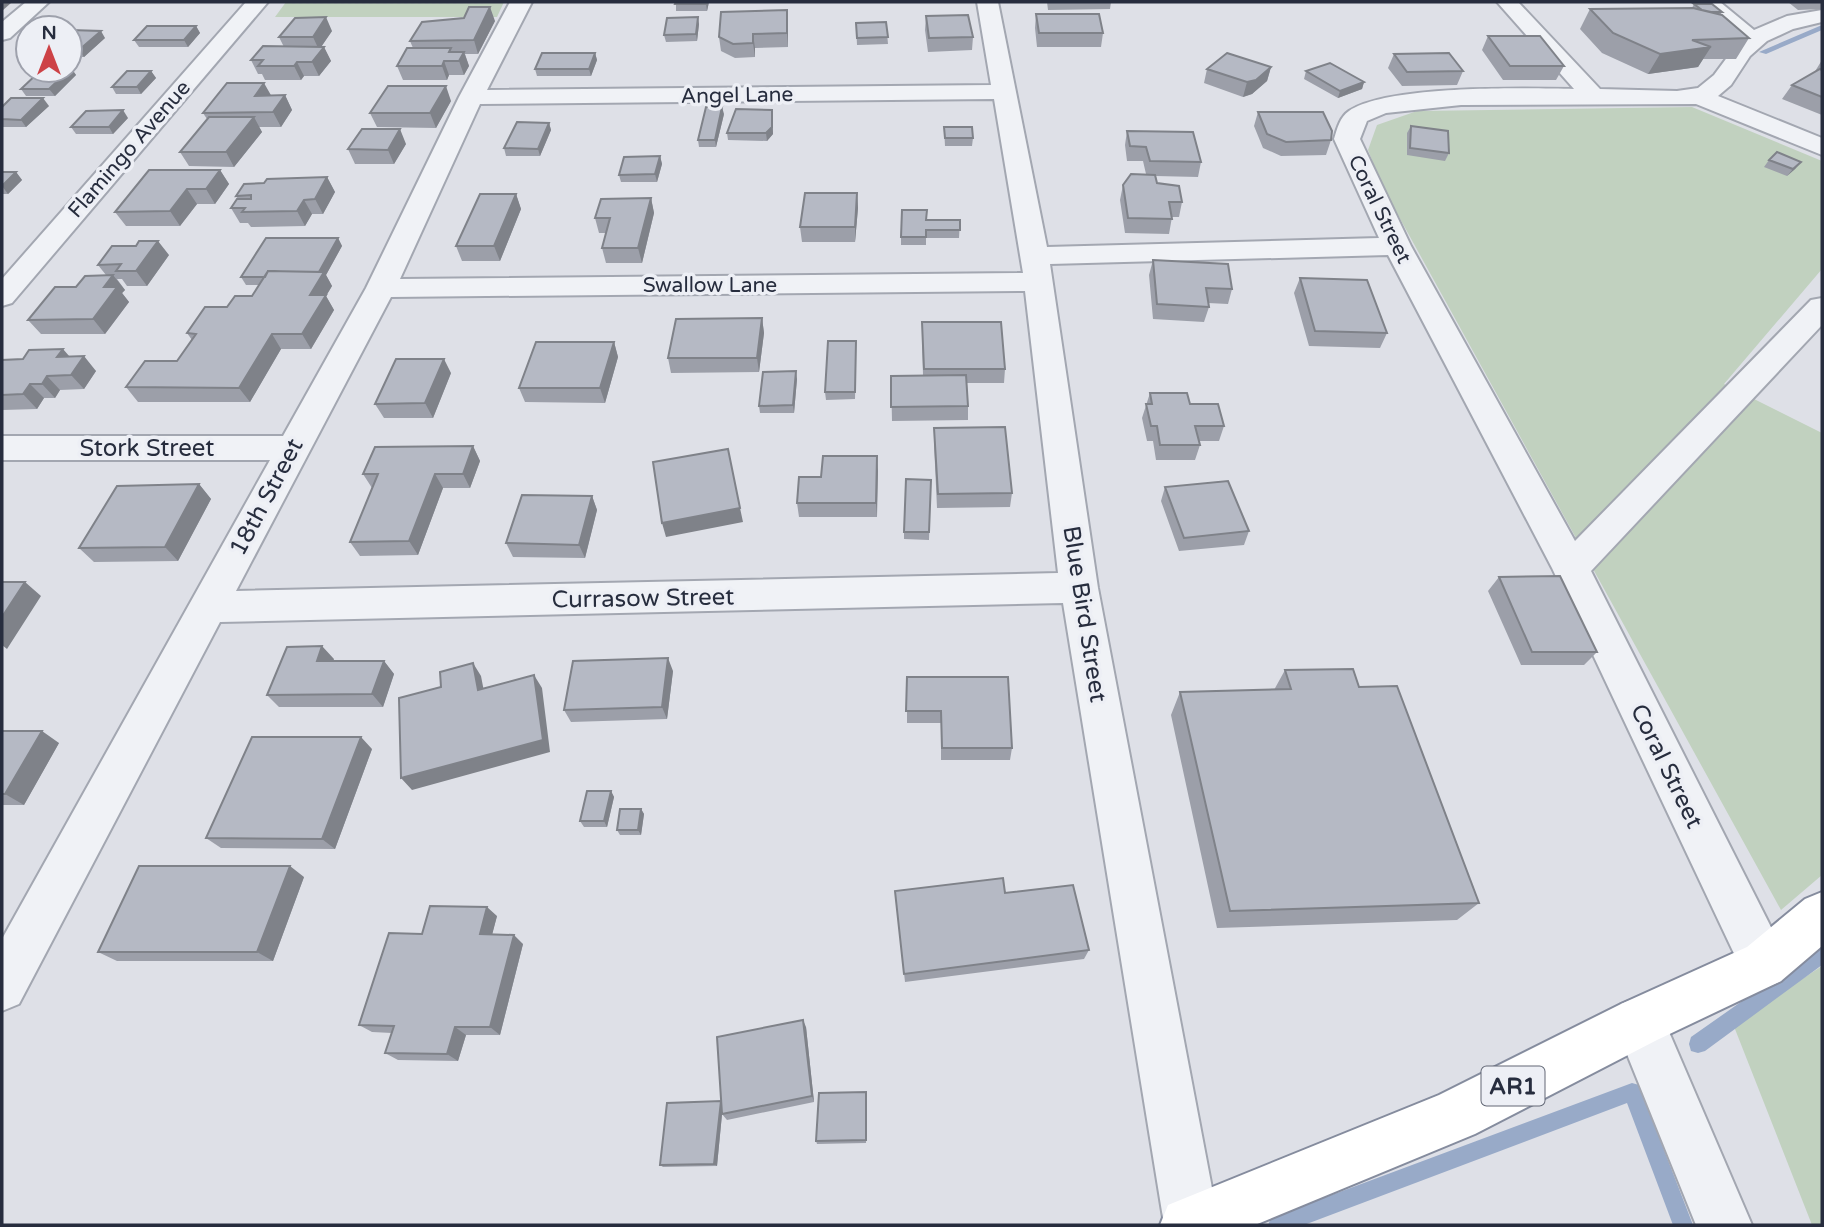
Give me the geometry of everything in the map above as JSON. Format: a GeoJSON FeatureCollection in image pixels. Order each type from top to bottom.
{"type":"FeatureCollection","features":[{"type":"Feature","properties":{"kind":"highway","name":"AR1"},"geometry":{"type":"LineString","coordinates":[[1190,1225],[1456,1115],[1639,1022],[1763,964],[1822,915]]}},
{"type":"Feature","properties":{"kind":"street"},"geometry":{"type":"LineString","coordinates":[[2,33],[38,2]]}},
{"type":"Feature","properties":{"kind":"street","name":"Flamingo Avenue"},"geometry":{"type":"LineString","coordinates":[[2,297],[256,2]]}},
{"type":"Feature","properties":{"kind":"street","name":"18th Street"},"geometry":{"type":"LineString","coordinates":[[2,987],[381,288],[471,97],[521,2]]}},
{"type":"Feature","properties":{"kind":"street","name":"Blue Bird Street"},"geometry":{"type":"LineString","coordinates":[[988,2],[1037,269],[1079,588],[1190,1225]]}},
{"type":"Feature","properties":{"kind":"street"},"geometry":{"type":"LineString","coordinates":[[1507,2],[1593,96]]}},
{"type":"Feature","properties":{"kind":"street"},"geometry":{"type":"LineString","coordinates":[[1708,2],[1754,39]]}},
{"type":"Feature","properties":{"kind":"street"},"geometry":{"type":"LineString","coordinates":[[1700,97],[1717,89],[1754,39],[1798,21],[1822,16]]}},
{"type":"Feature","properties":{"kind":"street","name":"Angel Lane"},"geometry":{"type":"LineString","coordinates":[[471,97],[1003,92]]}},
{"type":"Feature","properties":{"kind":"street","name":"Coral Street"},"geometry":{"type":"LineString","coordinates":[[1763,964],[1571,568],[1397,246],[1347,139],[1350,125],[1360,115],[1409,102],[1593,96],[1700,97],[1822,147]]}},
{"type":"Feature","properties":{"kind":"street","name":"Swallow Lane"},"geometry":{"type":"LineString","coordinates":[[381,288],[1037,269],[1397,246]]}},
{"type":"Feature","properties":{"kind":"street"},"geometry":{"type":"LineString","coordinates":[[1571,568],[1822,307]]}},
{"type":"Feature","properties":{"kind":"street","name":"Stork Street"},"geometry":{"type":"LineString","coordinates":[[2,448],[292,448]]}},
{"type":"Feature","properties":{"kind":"street","name":"Currasow Street"},"geometry":{"type":"LineString","coordinates":[[208,607],[1079,588]]}},
{"type":"Feature","properties":{"kind":"street"},"geometry":{"type":"LineString","coordinates":[[1639,1022],[1724,1225]]}},
{"type":"Feature","properties":{"kind":"path"},"geometry":{"type":"LineString","coordinates":[[256,2],[483,2]]}},
{"type":"Feature","properties":{"kind":"green space"},"geometry":{"type":"Polygon","coordinates":[[[286,2],[504,2],[497,17],[275,17],[286,2]]]}},
{"type":"Feature","properties":{"kind":"green space"},"geometry":{"type":"Polygon","coordinates":[[[1692,107],[1822,161],[1822,269],[1724,384],[1822,433],[1822,875],[1781,910],[1382,186],[1368,150],[1377,125],[1417,111],[1692,107]]]}},
{"type":"Feature","properties":{"kind":"green space"},"geometry":{"type":"Polygon","coordinates":[[[1822,966],[1822,1225],[1812,1225],[1733,1024],[1822,966]]]}},
{"type":"Feature","properties":{"kind":"building"},"geometry":{"type":"Polygon","coordinates":[[[706,2],[706,4],[675,4],[706,2]]]}},
{"type":"Feature","properties":{"kind":"building"},"geometry":{"type":"Polygon","coordinates":[[[1694,4],[1712,4],[1722,12],[1702,10],[1694,4]]]}},
{"type":"Feature","properties":{"kind":"building"},"geometry":{"type":"Polygon","coordinates":[[[469,7],[490,7],[474,40],[410,41],[422,22],[464,18],[469,7]]]}},
{"type":"Feature","properties":{"kind":"building"},"geometry":{"type":"Polygon","coordinates":[[[1693,8],[1722,15],[1749,38],[1692,40],[1711,47],[1660,54],[1613,33],[1590,9],[1693,8]]]}},
{"type":"Feature","properties":{"kind":"building"},"geometry":{"type":"Polygon","coordinates":[[[787,10],[787,33],[753,34],[753,43],[733,44],[719,37],[721,12],[787,10]]]}},
{"type":"Feature","properties":{"kind":"building"},"geometry":{"type":"Polygon","coordinates":[[[1036,14],[1099,14],[1103,33],[1039,33],[1036,14]]]}},
{"type":"Feature","properties":{"kind":"building"},"geometry":{"type":"Polygon","coordinates":[[[968,15],[973,37],[929,38],[926,16],[968,15]]]}},
{"type":"Feature","properties":{"kind":"building"},"geometry":{"type":"Polygon","coordinates":[[[326,17],[313,37],[279,37],[295,18],[326,17]]]}},
{"type":"Feature","properties":{"kind":"building"},"geometry":{"type":"Polygon","coordinates":[[[698,17],[696,34],[664,35],[667,18],[698,17]]]}},
{"type":"Feature","properties":{"kind":"building"},"geometry":{"type":"Polygon","coordinates":[[[886,22],[888,37],[857,38],[856,23],[886,22]]]}},
{"type":"Feature","properties":{"kind":"building"},"geometry":{"type":"Polygon","coordinates":[[[147,26],[196,26],[184,40],[134,40],[147,26]]]}},
{"type":"Feature","properties":{"kind":"building"},"geometry":{"type":"Polygon","coordinates":[[[84,30],[101,31],[84,46],[84,30]]]}},
{"type":"Feature","properties":{"kind":"building"},"geometry":{"type":"Polygon","coordinates":[[[1488,36],[1540,36],[1564,66],[1510,66],[1488,36]]]}},
{"type":"Feature","properties":{"kind":"building"},"geometry":{"type":"Polygon","coordinates":[[[263,46],[324,47],[312,62],[297,62],[294,66],[258,66],[263,60],[251,60],[263,46]]]}},
{"type":"Feature","properties":{"kind":"building"},"geometry":{"type":"Polygon","coordinates":[[[407,48],[451,48],[449,52],[464,52],[459,61],[444,61],[442,66],[397,66],[407,48]]]}},
{"type":"Feature","properties":{"kind":"building"},"geometry":{"type":"Polygon","coordinates":[[[542,53],[595,53],[589,69],[535,69],[542,53]]]}},
{"type":"Feature","properties":{"kind":"building"},"geometry":{"type":"Polygon","coordinates":[[[1227,53],[1271,67],[1256,80],[1247,82],[1207,69],[1227,53]]]}},
{"type":"Feature","properties":{"kind":"building"},"geometry":{"type":"Polygon","coordinates":[[[1449,53],[1463,71],[1407,72],[1394,54],[1449,53]]]}},
{"type":"Feature","properties":{"kind":"building"},"geometry":{"type":"Polygon","coordinates":[[[1330,63],[1364,82],[1340,91],[1306,71],[1330,63]]]}},
{"type":"Feature","properties":{"kind":"building"},"geometry":{"type":"Polygon","coordinates":[[[1820,69],[1822,97],[1792,85],[1820,69]]]}},
{"type":"Feature","properties":{"kind":"building"},"geometry":{"type":"Polygon","coordinates":[[[127,71],[151,71],[137,87],[112,87],[127,71]]]}},
{"type":"Feature","properties":{"kind":"building"},"geometry":{"type":"Polygon","coordinates":[[[227,83],[264,83],[255,96],[285,95],[273,112],[203,113],[227,83]]]}},
{"type":"Feature","properties":{"kind":"building"},"geometry":{"type":"Polygon","coordinates":[[[26,84],[54,84],[49,89],[21,89],[26,84]]]}},
{"type":"Feature","properties":{"kind":"building"},"geometry":{"type":"Polygon","coordinates":[[[388,86],[446,86],[430,113],[370,113],[388,86]]]}},
{"type":"Feature","properties":{"kind":"building"},"geometry":{"type":"Polygon","coordinates":[[[11,98],[43,98],[21,120],[2,119],[2,107],[11,98]]]}},
{"type":"Feature","properties":{"kind":"building"},"geometry":{"type":"Polygon","coordinates":[[[706,107],[722,107],[715,140],[698,140],[706,107]]]}},
{"type":"Feature","properties":{"kind":"building"},"geometry":{"type":"Polygon","coordinates":[[[736,109],[772,110],[772,127],[766,133],[727,133],[736,109]]]}},
{"type":"Feature","properties":{"kind":"building"},"geometry":{"type":"Polygon","coordinates":[[[123,110],[109,127],[71,127],[86,111],[123,110]]]}},
{"type":"Feature","properties":{"kind":"building"},"geometry":{"type":"Polygon","coordinates":[[[1258,112],[1323,112],[1332,131],[1331,140],[1286,142],[1267,134],[1258,112]]]}},
{"type":"Feature","properties":{"kind":"building"},"geometry":{"type":"Polygon","coordinates":[[[209,117],[254,117],[226,152],[180,152],[209,117]]]}},
{"type":"Feature","properties":{"kind":"building"},"geometry":{"type":"Polygon","coordinates":[[[517,122],[549,123],[538,149],[504,148],[517,122]]]}},
{"type":"Feature","properties":{"kind":"building"},"geometry":{"type":"Polygon","coordinates":[[[1411,126],[1448,131],[1449,153],[1410,148],[1411,126]]]}},
{"type":"Feature","properties":{"kind":"building"},"geometry":{"type":"Polygon","coordinates":[[[944,127],[972,127],[973,138],[945,138],[944,127]]]}},
{"type":"Feature","properties":{"kind":"building"},"geometry":{"type":"Polygon","coordinates":[[[362,129],[400,129],[388,150],[348,149],[362,129]]]}},
{"type":"Feature","properties":{"kind":"building"},"geometry":{"type":"Polygon","coordinates":[[[1127,131],[1193,132],[1201,162],[1150,161],[1146,147],[1130,146],[1127,131]]]}},
{"type":"Feature","properties":{"kind":"building"},"geometry":{"type":"Polygon","coordinates":[[[1777,152],[1801,162],[1793,169],[1769,160],[1777,152]]]}},
{"type":"Feature","properties":{"kind":"building"},"geometry":{"type":"Polygon","coordinates":[[[660,156],[655,174],[619,175],[624,157],[660,156]]]}},
{"type":"Feature","properties":{"kind":"building"},"geometry":{"type":"Polygon","coordinates":[[[149,170],[220,170],[206,189],[187,189],[170,211],[115,212],[149,170]]]}},
{"type":"Feature","properties":{"kind":"building"},"geometry":{"type":"Polygon","coordinates":[[[2,172],[16,172],[2,186],[2,172]]]}},
{"type":"Feature","properties":{"kind":"building"},"geometry":{"type":"Polygon","coordinates":[[[1131,174],[1155,175],[1157,183],[1179,186],[1182,202],[1169,202],[1172,219],[1128,218],[1123,185],[1131,174]]]}},
{"type":"Feature","properties":{"kind":"building"},"geometry":{"type":"Polygon","coordinates":[[[327,177],[315,199],[304,200],[297,211],[242,212],[245,208],[231,208],[237,199],[251,199],[251,195],[236,196],[244,184],[264,183],[267,179],[327,177]]]}},
{"type":"Feature","properties":{"kind":"building"},"geometry":{"type":"Polygon","coordinates":[[[805,193],[857,193],[855,227],[800,227],[805,193]]]}},
{"type":"Feature","properties":{"kind":"building"},"geometry":{"type":"Polygon","coordinates":[[[480,194],[516,194],[494,246],[456,246],[480,194]]]}},
{"type":"Feature","properties":{"kind":"building"},"geometry":{"type":"Polygon","coordinates":[[[651,198],[638,248],[602,248],[610,218],[595,218],[601,199],[651,198]]]}},
{"type":"Feature","properties":{"kind":"building"},"geometry":{"type":"Polygon","coordinates":[[[902,210],[927,210],[926,220],[960,220],[960,230],[926,230],[926,237],[901,237],[902,210]]]}},
{"type":"Feature","properties":{"kind":"building"},"geometry":{"type":"Polygon","coordinates":[[[266,238],[338,238],[319,272],[268,271],[265,277],[241,277],[266,238]]]}},
{"type":"Feature","properties":{"kind":"building"},"geometry":{"type":"Polygon","coordinates":[[[139,241],[158,241],[136,271],[116,271],[121,264],[98,265],[112,246],[136,246],[139,241]]]}},
{"type":"Feature","properties":{"kind":"building"},"geometry":{"type":"Polygon","coordinates":[[[1153,260],[1228,264],[1232,289],[1206,288],[1209,307],[1157,304],[1153,260]]]}},
{"type":"Feature","properties":{"kind":"building"},"geometry":{"type":"Polygon","coordinates":[[[268,271],[324,272],[310,295],[326,295],[302,334],[272,334],[239,388],[126,387],[145,361],[177,361],[196,334],[187,333],[205,307],[227,307],[235,296],[252,296],[268,271]]]}},
{"type":"Feature","properties":{"kind":"building"},"geometry":{"type":"Polygon","coordinates":[[[113,275],[104,287],[117,287],[93,319],[28,320],[55,287],[76,287],[85,276],[113,275]]]}},
{"type":"Feature","properties":{"kind":"building"},"geometry":{"type":"Polygon","coordinates":[[[1300,278],[1367,280],[1387,333],[1315,331],[1300,278]]]}},
{"type":"Feature","properties":{"kind":"building"},"geometry":{"type":"Polygon","coordinates":[[[762,318],[757,358],[668,358],[676,319],[762,318]]]}},
{"type":"Feature","properties":{"kind":"building"},"geometry":{"type":"Polygon","coordinates":[[[922,322],[1001,322],[1005,369],[924,369],[922,322]]]}},
{"type":"Feature","properties":{"kind":"building"},"geometry":{"type":"Polygon","coordinates":[[[828,341],[856,341],[855,392],[825,392],[828,341]]]}},
{"type":"Feature","properties":{"kind":"building"},"geometry":{"type":"Polygon","coordinates":[[[536,342],[614,342],[600,388],[519,388],[536,342]]]}},
{"type":"Feature","properties":{"kind":"building"},"geometry":{"type":"Polygon","coordinates":[[[63,349],[57,357],[84,356],[71,375],[47,376],[42,384],[30,384],[23,394],[2,395],[2,360],[23,359],[29,350],[63,349]]]}},
{"type":"Feature","properties":{"kind":"building"},"geometry":{"type":"Polygon","coordinates":[[[396,359],[444,359],[425,403],[375,404],[396,359]]]}},
{"type":"Feature","properties":{"kind":"building"},"geometry":{"type":"Polygon","coordinates":[[[796,371],[793,405],[759,406],[763,372],[796,371]]]}},
{"type":"Feature","properties":{"kind":"building"},"geometry":{"type":"Polygon","coordinates":[[[966,375],[968,406],[891,407],[891,376],[966,375]]]}},
{"type":"Feature","properties":{"kind":"building"},"geometry":{"type":"Polygon","coordinates":[[[1150,393],[1187,393],[1190,404],[1218,404],[1224,426],[1195,426],[1200,445],[1160,445],[1157,426],[1151,426],[1146,404],[1152,404],[1150,393]]]}},
{"type":"Feature","properties":{"kind":"building"},"geometry":{"type":"Polygon","coordinates":[[[1005,427],[1012,493],[938,494],[934,428],[1005,427]]]}},
{"type":"Feature","properties":{"kind":"building"},"geometry":{"type":"Polygon","coordinates":[[[473,446],[463,474],[435,474],[409,541],[350,542],[378,474],[363,474],[375,447],[473,446]]]}},
{"type":"Feature","properties":{"kind":"building"},"geometry":{"type":"Polygon","coordinates":[[[728,449],[740,508],[662,523],[653,462],[728,449]]]}},
{"type":"Feature","properties":{"kind":"building"},"geometry":{"type":"Polygon","coordinates":[[[823,456],[877,456],[876,503],[797,503],[799,477],[821,477],[823,456]]]}},
{"type":"Feature","properties":{"kind":"building"},"geometry":{"type":"Polygon","coordinates":[[[906,479],[931,480],[929,532],[904,532],[906,479]]]}},
{"type":"Feature","properties":{"kind":"building"},"geometry":{"type":"Polygon","coordinates":[[[1228,481],[1249,531],[1184,538],[1165,487],[1228,481]]]}},
{"type":"Feature","properties":{"kind":"building"},"geometry":{"type":"Polygon","coordinates":[[[199,484],[165,547],[79,548],[117,486],[199,484]]]}},
{"type":"Feature","properties":{"kind":"building"},"geometry":{"type":"Polygon","coordinates":[[[522,495],[592,496],[579,545],[506,543],[522,495]]]}},
{"type":"Feature","properties":{"kind":"building"},"geometry":{"type":"Polygon","coordinates":[[[1560,576],[1597,652],[1532,652],[1499,577],[1560,576]]]}},
{"type":"Feature","properties":{"kind":"building"},"geometry":{"type":"Polygon","coordinates":[[[2,582],[25,582],[2,617],[2,582]]]}},
{"type":"Feature","properties":{"kind":"building"},"geometry":{"type":"Polygon","coordinates":[[[322,646],[317,661],[384,661],[372,694],[267,695],[287,647],[322,646]]]}},
{"type":"Feature","properties":{"kind":"building"},"geometry":{"type":"Polygon","coordinates":[[[668,658],[662,707],[564,710],[573,661],[668,658]]]}},
{"type":"Feature","properties":{"kind":"building"},"geometry":{"type":"Polygon","coordinates":[[[473,663],[478,690],[534,675],[543,740],[401,778],[399,698],[441,687],[440,672],[473,663]]]}},
{"type":"Feature","properties":{"kind":"building"},"geometry":{"type":"Polygon","coordinates":[[[1353,669],[1359,687],[1397,686],[1479,903],[1230,911],[1180,692],[1291,689],[1285,670],[1353,669]]]}},
{"type":"Feature","properties":{"kind":"building"},"geometry":{"type":"Polygon","coordinates":[[[907,677],[1008,677],[1012,748],[942,748],[941,711],[906,711],[907,677]]]}},
{"type":"Feature","properties":{"kind":"building"},"geometry":{"type":"Polygon","coordinates":[[[2,731],[42,731],[5,794],[2,794],[2,731]]]}},
{"type":"Feature","properties":{"kind":"building"},"geometry":{"type":"Polygon","coordinates":[[[252,737],[361,737],[322,839],[206,838],[252,737]]]}},
{"type":"Feature","properties":{"kind":"building"},"geometry":{"type":"Polygon","coordinates":[[[587,791],[611,791],[604,821],[580,821],[587,791]]]}},
{"type":"Feature","properties":{"kind":"building"},"geometry":{"type":"Polygon","coordinates":[[[620,809],[641,809],[638,830],[617,830],[620,809]]]}},
{"type":"Feature","properties":{"kind":"building"},"geometry":{"type":"Polygon","coordinates":[[[139,866],[290,866],[257,952],[98,952],[139,866]]]}},
{"type":"Feature","properties":{"kind":"building"},"geometry":{"type":"Polygon","coordinates":[[[1003,878],[1005,893],[1073,885],[1089,950],[904,974],[895,891],[1003,878]]]}},
{"type":"Feature","properties":{"kind":"building"},"geometry":{"type":"Polygon","coordinates":[[[430,906],[487,907],[480,934],[514,935],[490,1027],[455,1027],[447,1054],[385,1053],[394,1026],[359,1025],[389,933],[422,934],[430,906]]]}},
{"type":"Feature","properties":{"kind":"building"},"geometry":{"type":"Polygon","coordinates":[[[803,1020],[812,1096],[722,1114],[717,1037],[803,1020]]]}},
{"type":"Feature","properties":{"kind":"building"},"geometry":{"type":"Polygon","coordinates":[[[866,1092],[866,1140],[816,1141],[819,1093],[866,1092]]]}},
{"type":"Feature","properties":{"kind":"building"},"geometry":{"type":"Polygon","coordinates":[[[721,1101],[714,1164],[660,1165],[667,1103],[721,1101]]]}},
{"type":"Feature","properties":{"kind":"waterway"},"geometry":{"type":"LineString","coordinates":[[1763,52],[1822,27]]}},
{"type":"Feature","properties":{"kind":"waterway"},"geometry":{"type":"LineString","coordinates":[[1698,1044],[1822,954]]}},
{"type":"Feature","properties":{"kind":"waterway"},"geometry":{"type":"LineString","coordinates":[[1278,1225],[1632,1092],[1683,1225]]}}]}
